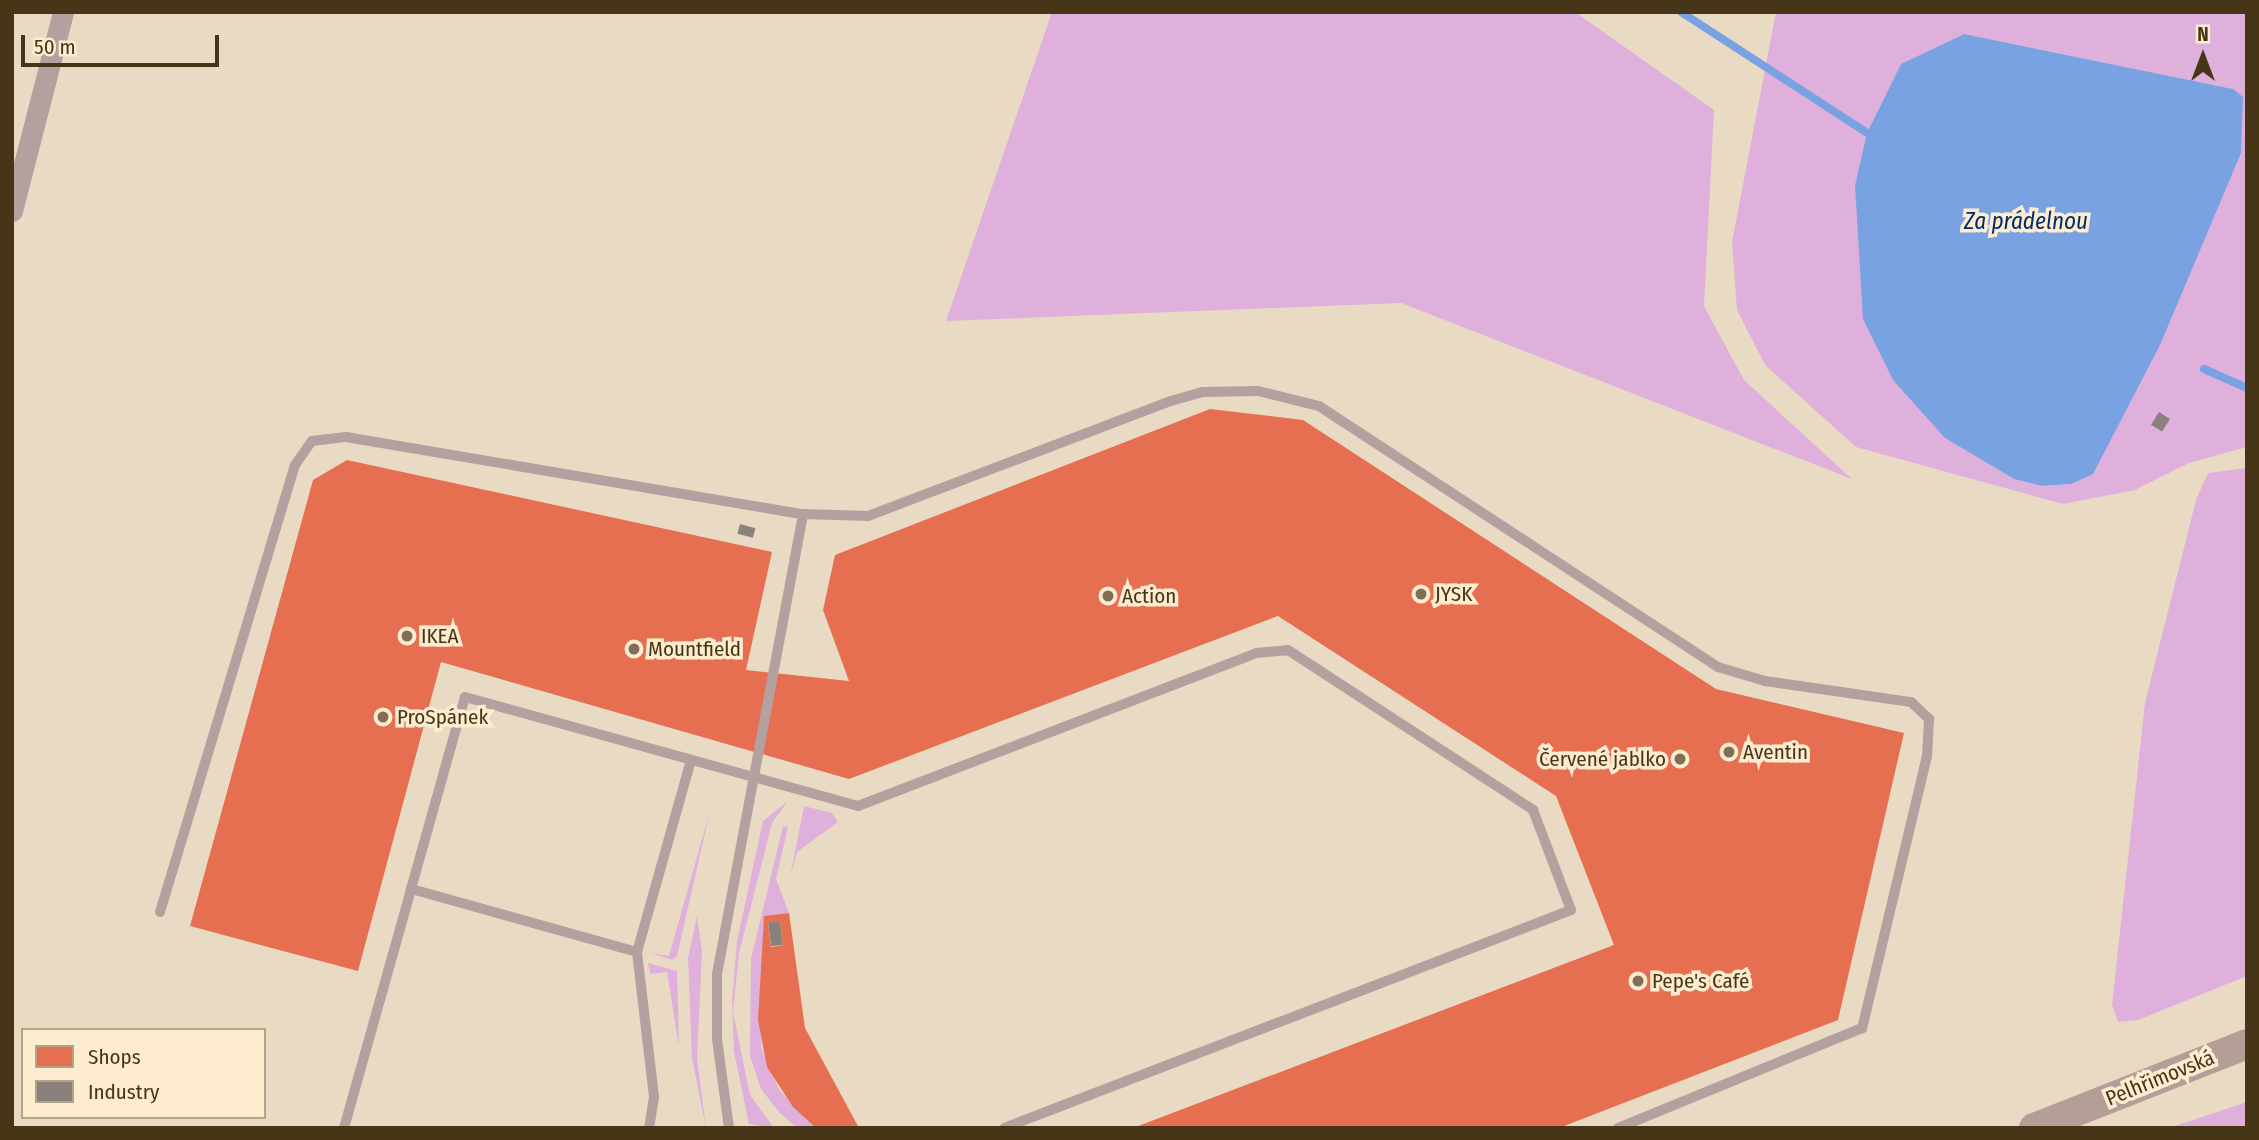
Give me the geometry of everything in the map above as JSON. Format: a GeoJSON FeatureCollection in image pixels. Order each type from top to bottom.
{"type":"FeatureCollection","features":[{"type":"Feature","properties":{"kind":"main road","name":"Pelhřimovská"},"geometry":{"type":"LineString","coordinates":[[2034,1128],[2247,1044]]}},
{"type":"Feature","properties":{"kind":"street"},"geometry":{"type":"LineString","coordinates":[[12,211],[63,12]]}},
{"type":"Feature","properties":{"kind":"lane"},"geometry":{"type":"LineString","coordinates":[[160,912],[295,465],[312,441],[346,437],[803,514],[868,516],[1203,392],[1279,394],[1319,406],[1718,667],[1921,708],[1928,719],[1927,756],[1862,1028],[1618,1128]]}},
{"type":"Feature","properties":{"kind":"lane"},"geometry":{"type":"LineString","coordinates":[[729,1128],[717,1039],[717,974],[757,778],[803,514]]}},
{"type":"Feature","properties":{"kind":"lane"},"geometry":{"type":"LineString","coordinates":[[344,1128],[465,696],[858,806],[1256,653],[1288,650],[1533,810],[1572,910],[1004,1128]]}},
{"type":"Feature","properties":{"kind":"lane"},"geometry":{"type":"LineString","coordinates":[[649,1128],[654,1097],[638,953],[691,760]]}},
{"type":"Feature","properties":{"kind":"lane"},"geometry":{"type":"LineString","coordinates":[[411,889],[638,953]]}},
{"type":"Feature","properties":{"kind":"shaded area"},"geometry":{"type":"Polygon","coordinates":[[[1052,12],[1575,12],[1714,110],[1704,306],[1744,380],[1852,479],[1401,303],[946,321],[1052,12]]]}},
{"type":"Feature","properties":{"kind":"shaded area"},"geometry":{"type":"Polygon","coordinates":[[[1776,12],[2247,12],[2247,447],[2189,463],[2135,490],[2063,504],[1856,447],[1765,365],[1737,310],[1732,242],[1776,12]],[[1964,34],[1901,64],[1867,133],[1855,185],[1945,438],[2014,479],[2042,486],[2071,484],[2233,89],[1964,34]]]}},
{"type":"Feature","properties":{"kind":"shaded area"},"geometry":{"type":"Polygon","coordinates":[[[2247,468],[2247,976],[2138,1020],[2118,1022],[2112,1005],[2145,703],[2196,500],[2208,473],[2247,468]]]}},
{"type":"Feature","properties":{"kind":"shaded area"},"geometry":{"type":"Polygon","coordinates":[[[788,801],[772,823],[739,953],[733,1012],[750,1095],[774,1128],[749,1124],[734,1052],[732,1000],[737,941],[763,821],[788,801]]]}},
{"type":"Feature","properties":{"kind":"shaded area"},"geometry":{"type":"Polygon","coordinates":[[[804,806],[832,813],[838,822],[797,852],[790,878],[804,806]]]}},
{"type":"Feature","properties":{"kind":"shaded area"},"geometry":{"type":"Polygon","coordinates":[[[710,811],[677,956],[672,960],[651,953],[669,956],[710,811]]]}},
{"type":"Feature","properties":{"kind":"shaded area"},"geometry":{"type":"Polygon","coordinates":[[[783,826],[788,827],[776,879],[789,913],[764,917],[761,1047],[779,1090],[816,1128],[797,1128],[779,1112],[761,1089],[750,1056],[751,959],[783,826]]]}},
{"type":"Feature","properties":{"kind":"shaded area"},"geometry":{"type":"Polygon","coordinates":[[[697,916],[702,952],[697,1058],[706,1128],[692,1058],[688,958],[697,916]]]}},
{"type":"Feature","properties":{"kind":"shaded area"},"geometry":{"type":"Polygon","coordinates":[[[648,963],[677,971],[679,1047],[667,972],[650,974],[648,963]]]}},
{"type":"Feature","properties":{"kind":"shaded area"},"geometry":{"type":"Polygon","coordinates":[[[2247,1102],[2247,1128],[2169,1128],[2247,1102]]]}},
{"type":"Feature","properties":{"kind":"water","name":"Za prádelnou"},"geometry":{"type":"Polygon","coordinates":[[[1964,34],[2233,89],[2243,97],[2241,153],[2160,345],[2093,474],[2071,484],[2042,486],[2014,479],[1945,438],[1893,380],[1863,319],[1855,185],[1867,133],[1901,64],[1964,34]]]}},
{"type":"Feature","properties":{"kind":"building: Shops"},"geometry":{"type":"Polygon","coordinates":[[[1210,409],[1303,420],[1716,689],[1904,733],[1838,1020],[1559,1128],[1133,1128],[1614,945],[1556,796],[1278,616],[849,779],[441,662],[358,971],[190,926],[313,480],[347,460],[772,552],[746,670],[849,681],[823,610],[835,555],[1210,409]]]}},
{"type":"Feature","properties":{"kind":"building: Shops"},"geometry":{"type":"Polygon","coordinates":[[[789,913],[805,1028],[859,1128],[816,1128],[793,1107],[767,1067],[758,1020],[764,916],[789,913]],[[780,921],[768,923],[771,947],[783,945],[780,921]]]}},
{"type":"Feature","properties":{"kind":"building: Industry"},"geometry":{"type":"Polygon","coordinates":[[[2159,412],[2170,419],[2162,432],[2151,425],[2159,412]]]}},
{"type":"Feature","properties":{"kind":"building: Industry"},"geometry":{"type":"Polygon","coordinates":[[[740,524],[755,528],[753,538],[737,534],[740,524]]]}},
{"type":"Feature","properties":{"kind":"building: Industry"},"geometry":{"type":"Polygon","coordinates":[[[780,921],[783,945],[771,946],[768,922],[780,921]]]}},
{"type":"Feature","properties":{"kind":"waterway"},"geometry":{"type":"LineString","coordinates":[[1681,12],[1867,133]]}},
{"type":"Feature","properties":{"kind":"waterway"},"geometry":{"type":"LineString","coordinates":[[2204,369],[2247,388]]}},
{"type":"Feature","properties":{"kind":"place","name":"JYSK"},"geometry":{"type":"Point","coordinates":[1421,594]}},
{"type":"Feature","properties":{"kind":"place","name":"Action"},"geometry":{"type":"Point","coordinates":[1108,596]}},
{"type":"Feature","properties":{"kind":"place","name":"IKEA"},"geometry":{"type":"Point","coordinates":[407,636]}},
{"type":"Feature","properties":{"kind":"place","name":"Mountfield"},"geometry":{"type":"Point","coordinates":[634,649]}},
{"type":"Feature","properties":{"kind":"place","name":"ProSpánek"},"geometry":{"type":"Point","coordinates":[383,717]}},
{"type":"Feature","properties":{"kind":"place","name":"Aventin"},"geometry":{"type":"Point","coordinates":[1729,752]}},
{"type":"Feature","properties":{"kind":"place","name":"Červené jablko"},"geometry":{"type":"Point","coordinates":[1680,759]}},
{"type":"Feature","properties":{"kind":"place","name":"Pepe's Café"},"geometry":{"type":"Point","coordinates":[1638,981]}}]}
